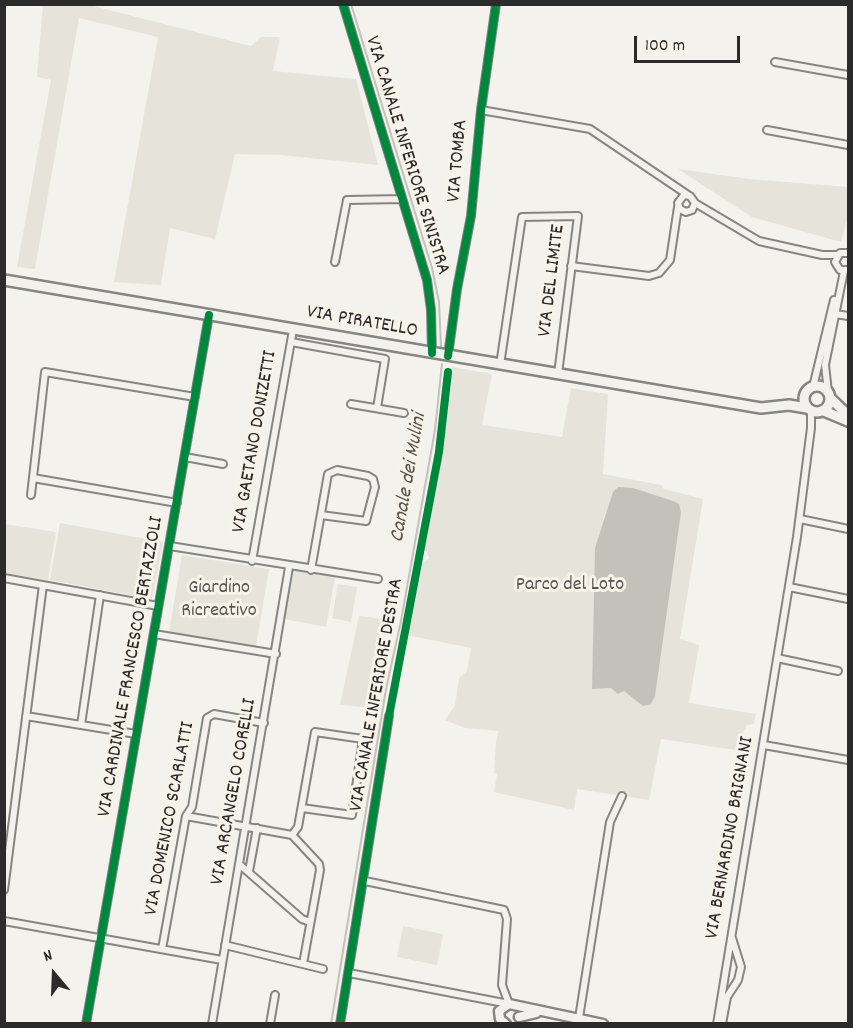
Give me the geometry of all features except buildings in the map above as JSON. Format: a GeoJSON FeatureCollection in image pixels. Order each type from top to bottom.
{"type":"FeatureCollection","features":[{"type":"Feature","properties":{"kind":"main road","name":"VIA PIRATELLO"},"geometry":{"type":"LineString","coordinates":[[4,280],[750,406],[770,408],[789,405],[849,421]]}},
{"type":"Feature","properties":{"kind":"main road"},"geometry":{"type":"LineString","coordinates":[[829,395],[815,411],[804,400],[809,390],[821,387],[829,395],[849,415]]}},
{"type":"Feature","properties":{"kind":"main road","name":"VIA PIRATELLO"},"geometry":{"type":"LineString","coordinates":[[750,406],[776,404],[809,390]]}},
{"type":"Feature","properties":{"kind":"street","name":"VIA CANALE INFERIORE SINISTRA"},"geometry":{"type":"LineString","coordinates":[[343,4],[427,280],[431,310],[432,353]]}},
{"type":"Feature","properties":{"kind":"street","name":"VIA TOMBA"},"geometry":{"type":"LineString","coordinates":[[448,356],[457,289],[471,216],[481,110],[496,4]]}},
{"type":"Feature","properties":{"kind":"street"},"geometry":{"type":"LineString","coordinates":[[775,62],[849,75]]}},
{"type":"Feature","properties":{"kind":"street"},"geometry":{"type":"LineString","coordinates":[[481,110],[590,129],[672,183],[695,202],[759,241],[822,255],[849,253]]}},
{"type":"Feature","properties":{"kind":"street"},"geometry":{"type":"LineString","coordinates":[[767,130],[849,145]]}},
{"type":"Feature","properties":{"kind":"street"},"geometry":{"type":"LineString","coordinates":[[571,266],[649,276],[659,273],[670,260],[680,199],[672,183]]}},
{"type":"Feature","properties":{"kind":"street"},"geometry":{"type":"LineString","coordinates":[[680,199],[688,195]]}},
{"type":"Feature","properties":{"kind":"street"},"geometry":{"type":"LineString","coordinates":[[335,262],[347,200],[402,200]]}},
{"type":"Feature","properties":{"kind":"street"},"geometry":{"type":"LineString","coordinates":[[678,207],[683,212],[689,212],[695,202]]}},
{"type":"Feature","properties":{"kind":"street","name":"VIA DEL LIMITE"},"geometry":{"type":"LineString","coordinates":[[500,365],[522,217],[578,216],[558,374]]}},
{"type":"Feature","properties":{"kind":"street"},"geometry":{"type":"LineString","coordinates":[[822,255],[842,269]]}},
{"type":"Feature","properties":{"kind":"street"},"geometry":{"type":"LineString","coordinates":[[829,395],[825,364],[842,269],[838,255]]}},
{"type":"Feature","properties":{"kind":"street"},"geometry":{"type":"LineString","coordinates":[[809,390],[842,269]]}},
{"type":"Feature","properties":{"kind":"street"},"geometry":{"type":"LineString","coordinates":[[835,314],[849,316]]}},
{"type":"Feature","properties":{"kind":"street","name":"VIA CARDINALE FRANCESCO BERTAZZOLI"},"geometry":{"type":"LineString","coordinates":[[86,1023],[209,315]]}},
{"type":"Feature","properties":{"kind":"street","name":"VIA GAETANO DONIZETTI"},"geometry":{"type":"LineString","coordinates":[[252,561],[293,330]]}},
{"type":"Feature","properties":{"kind":"street"},"geometry":{"type":"LineString","coordinates":[[291,342],[386,359],[377,408]]}},
{"type":"Feature","properties":{"kind":"street"},"geometry":{"type":"LineString","coordinates":[[31,495],[45,372],[195,397]]}},
{"type":"Feature","properties":{"kind":"street"},"geometry":{"type":"LineString","coordinates":[[351,404],[404,413]]}},
{"type":"Feature","properties":{"kind":"street","name":"VIA BERNARDINO BRIGNANI"},"geometry":{"type":"LineString","coordinates":[[717,1023],[723,1001],[723,980],[764,745],[815,411]]}},
{"type":"Feature","properties":{"kind":"street"},"geometry":{"type":"LineString","coordinates":[[185,457],[223,464]]}},
{"type":"Feature","properties":{"kind":"street"},"geometry":{"type":"LineString","coordinates":[[311,570],[326,477],[330,472],[337,470],[368,476],[373,480],[375,487],[366,521],[321,515]]}},
{"type":"Feature","properties":{"kind":"street"},"geometry":{"type":"LineString","coordinates":[[33,478],[177,503]]}},
{"type":"Feature","properties":{"kind":"street"},"geometry":{"type":"LineString","coordinates":[[800,519],[849,529]]}},
{"type":"Feature","properties":{"kind":"street"},"geometry":{"type":"LineString","coordinates":[[170,546],[289,567],[378,579]]}},
{"type":"Feature","properties":{"kind":"street","name":"VIA ARCANGELO CORELLI"},"geometry":{"type":"LineString","coordinates":[[212,1023],[289,567]]}},
{"type":"Feature","properties":{"kind":"street"},"geometry":{"type":"LineString","coordinates":[[4,578],[159,606]]}},
{"type":"Feature","properties":{"kind":"street"},"geometry":{"type":"LineString","coordinates":[[4,890],[43,585]]}},
{"type":"Feature","properties":{"kind":"street"},"geometry":{"type":"LineString","coordinates":[[789,587],[849,599]]}},
{"type":"Feature","properties":{"kind":"street"},"geometry":{"type":"LineString","coordinates":[[81,725],[100,595]]}},
{"type":"Feature","properties":{"kind":"street"},"geometry":{"type":"LineString","coordinates":[[154,634],[276,654]]}},
{"type":"Feature","properties":{"kind":"street"},"geometry":{"type":"LineString","coordinates":[[777,658],[838,671]]}},
{"type":"Feature","properties":{"kind":"street","name":"VIA DOMENICO SCARLATTI"},"geometry":{"type":"LineString","coordinates":[[162,949],[186,816],[192,807],[210,715],[264,723]]}},
{"type":"Feature","properties":{"kind":"street"},"geometry":{"type":"LineString","coordinates":[[26,716],[136,734]]}},
{"type":"Feature","properties":{"kind":"street","name":"VIA CANALE INFERIORE DESTRA"},"geometry":{"type":"LineString","coordinates":[[340,1023],[365,881],[389,716]]}},
{"type":"Feature","properties":{"kind":"street"},"geometry":{"type":"LineString","coordinates":[[291,836],[298,827],[315,732],[363,739],[352,815],[302,808]]}},
{"type":"Feature","properties":{"kind":"street"},"geometry":{"type":"LineString","coordinates":[[764,745],[849,760]]}},
{"type":"Feature","properties":{"kind":"street"},"geometry":{"type":"LineString","coordinates":[[579,1018],[610,822],[622,796]]}},
{"type":"Feature","properties":{"kind":"street"},"geometry":{"type":"LineString","coordinates":[[186,816],[291,836],[320,867],[303,964]]}},
{"type":"Feature","properties":{"kind":"street","name":"VIA ARCANGELO CORELLI"},"geometry":{"type":"LineString","coordinates":[[249,871],[257,828]]}},
{"type":"Feature","properties":{"kind":"street"},"geometry":{"type":"LineString","coordinates":[[240,864],[302,919],[310,922]]}},
{"type":"Feature","properties":{"kind":"street"},"geometry":{"type":"LineString","coordinates":[[365,881],[504,910],[507,919],[502,985],[513,1005],[516,1020],[539,1012]]}},
{"type":"Feature","properties":{"kind":"street"},"geometry":{"type":"LineString","coordinates":[[4,921],[222,960]]}},
{"type":"Feature","properties":{"kind":"street"},"geometry":{"type":"LineString","coordinates":[[722,1023],[723,1001],[734,986],[741,967],[732,938]]}},
{"type":"Feature","properties":{"kind":"street"},"geometry":{"type":"LineString","coordinates":[[225,945],[323,969]]}},
{"type":"Feature","properties":{"kind":"street"},"geometry":{"type":"LineString","coordinates":[[727,957],[738,957]]}},
{"type":"Feature","properties":{"kind":"street"},"geometry":{"type":"LineString","coordinates":[[349,973],[603,1023]]}},
{"type":"Feature","properties":{"kind":"street"},"geometry":{"type":"LineString","coordinates":[[723,980],[734,986]]}},
{"type":"Feature","properties":{"kind":"street"},"geometry":{"type":"LineString","coordinates":[[270,1023],[275,995]]}},
{"type":"Feature","properties":{"kind":"street"},"geometry":{"type":"LineString","coordinates":[[488,999],[499,1011],[502,1022]]}},
{"type":"Feature","properties":{"kind":"street"},"geometry":{"type":"LineString","coordinates":[[499,1011],[513,1005]]}},
{"type":"Feature","properties":{"kind":"green space"},"geometry":{"type":"Polygon","coordinates":[[[43,5],[89,5],[251,46],[261,37],[280,37],[273,71],[356,79],[378,165],[281,155],[235,154],[215,239],[170,228],[161,285],[114,282],[158,37],[79,18],[35,269],[17,267],[51,80],[37,77],[43,5]]]}},
{"type":"Feature","properties":{"kind":"green space"},"geometry":{"type":"Polygon","coordinates":[[[678,169],[749,179],[848,187],[848,216],[841,242],[752,217],[678,169]]]}},
{"type":"Feature","properties":{"kind":"green space","name":"Parco del Loto"},"geometry":{"type":"Polygon","coordinates":[[[452,367],[492,374],[482,425],[562,437],[571,388],[608,394],[603,474],[661,485],[664,489],[703,499],[680,639],[699,645],[689,703],[756,714],[754,724],[747,725],[743,732],[745,740],[752,743],[750,752],[661,739],[649,800],[577,789],[574,810],[494,792],[497,774],[494,773],[496,742],[499,731],[465,728],[445,720],[455,706],[459,678],[467,671],[471,648],[406,635],[420,565],[429,558],[427,552],[422,549],[443,453],[452,367]]]}},
{"type":"Feature","properties":{"kind":"green space"},"geometry":{"type":"Polygon","coordinates":[[[60,523],[163,542],[152,599],[50,580],[60,523]]]}},
{"type":"Feature","properties":{"kind":"green space"},"geometry":{"type":"Polygon","coordinates":[[[4,524],[56,532],[48,580],[5,573],[4,524]]]}},
{"type":"Feature","properties":{"kind":"green space","name":"Giardino Ricreativo"},"geometry":{"type":"Polygon","coordinates":[[[182,555],[269,569],[256,646],[169,632],[182,555]]]}},
{"type":"Feature","properties":{"kind":"green space"},"geometry":{"type":"Polygon","coordinates":[[[293,570],[335,577],[326,627],[284,619],[293,570]]]}},
{"type":"Feature","properties":{"kind":"green space"},"geometry":{"type":"Polygon","coordinates":[[[338,584],[357,587],[351,622],[332,618],[338,584]]]}},
{"type":"Feature","properties":{"kind":"green space"},"geometry":{"type":"Polygon","coordinates":[[[359,616],[382,619],[365,707],[340,705],[359,616]]]}},
{"type":"Feature","properties":{"kind":"green space"},"geometry":{"type":"Polygon","coordinates":[[[403,926],[443,934],[437,965],[397,957],[403,926]]]}},
{"type":"Feature","properties":{"kind":"shaded area"},"geometry":{"type":"Polygon","coordinates":[[[618,487],[633,488],[673,501],[679,504],[681,512],[655,696],[651,704],[643,706],[624,691],[618,694],[611,688],[592,689],[595,548],[613,492],[618,487]]]}},
{"type":"Feature","properties":{"kind":"waterway","name":"Canale dei Mulini"},"geometry":{"type":"LineString","coordinates":[[351,4],[432,268],[439,302],[441,347]]}},
{"type":"Feature","properties":{"kind":"waterway","name":"Canale dei Mulini"},"geometry":{"type":"LineString","coordinates":[[331,1024],[386,689],[401,621],[435,430],[442,364]]}},
{"type":"Feature","properties":{"kind":"cycle path"},"geometry":{"type":"LineString","coordinates":[[343,4],[427,280],[431,310],[432,353]]}},
{"type":"Feature","properties":{"kind":"cycle path"},"geometry":{"type":"LineString","coordinates":[[448,356],[457,289],[471,216],[481,110],[496,4]]}},
{"type":"Feature","properties":{"kind":"cycle path"},"geometry":{"type":"LineString","coordinates":[[86,1024],[209,315]]}},
{"type":"Feature","properties":{"kind":"cycle path"},"geometry":{"type":"LineString","coordinates":[[340,1024],[389,716],[439,452],[448,372]]}}]}
